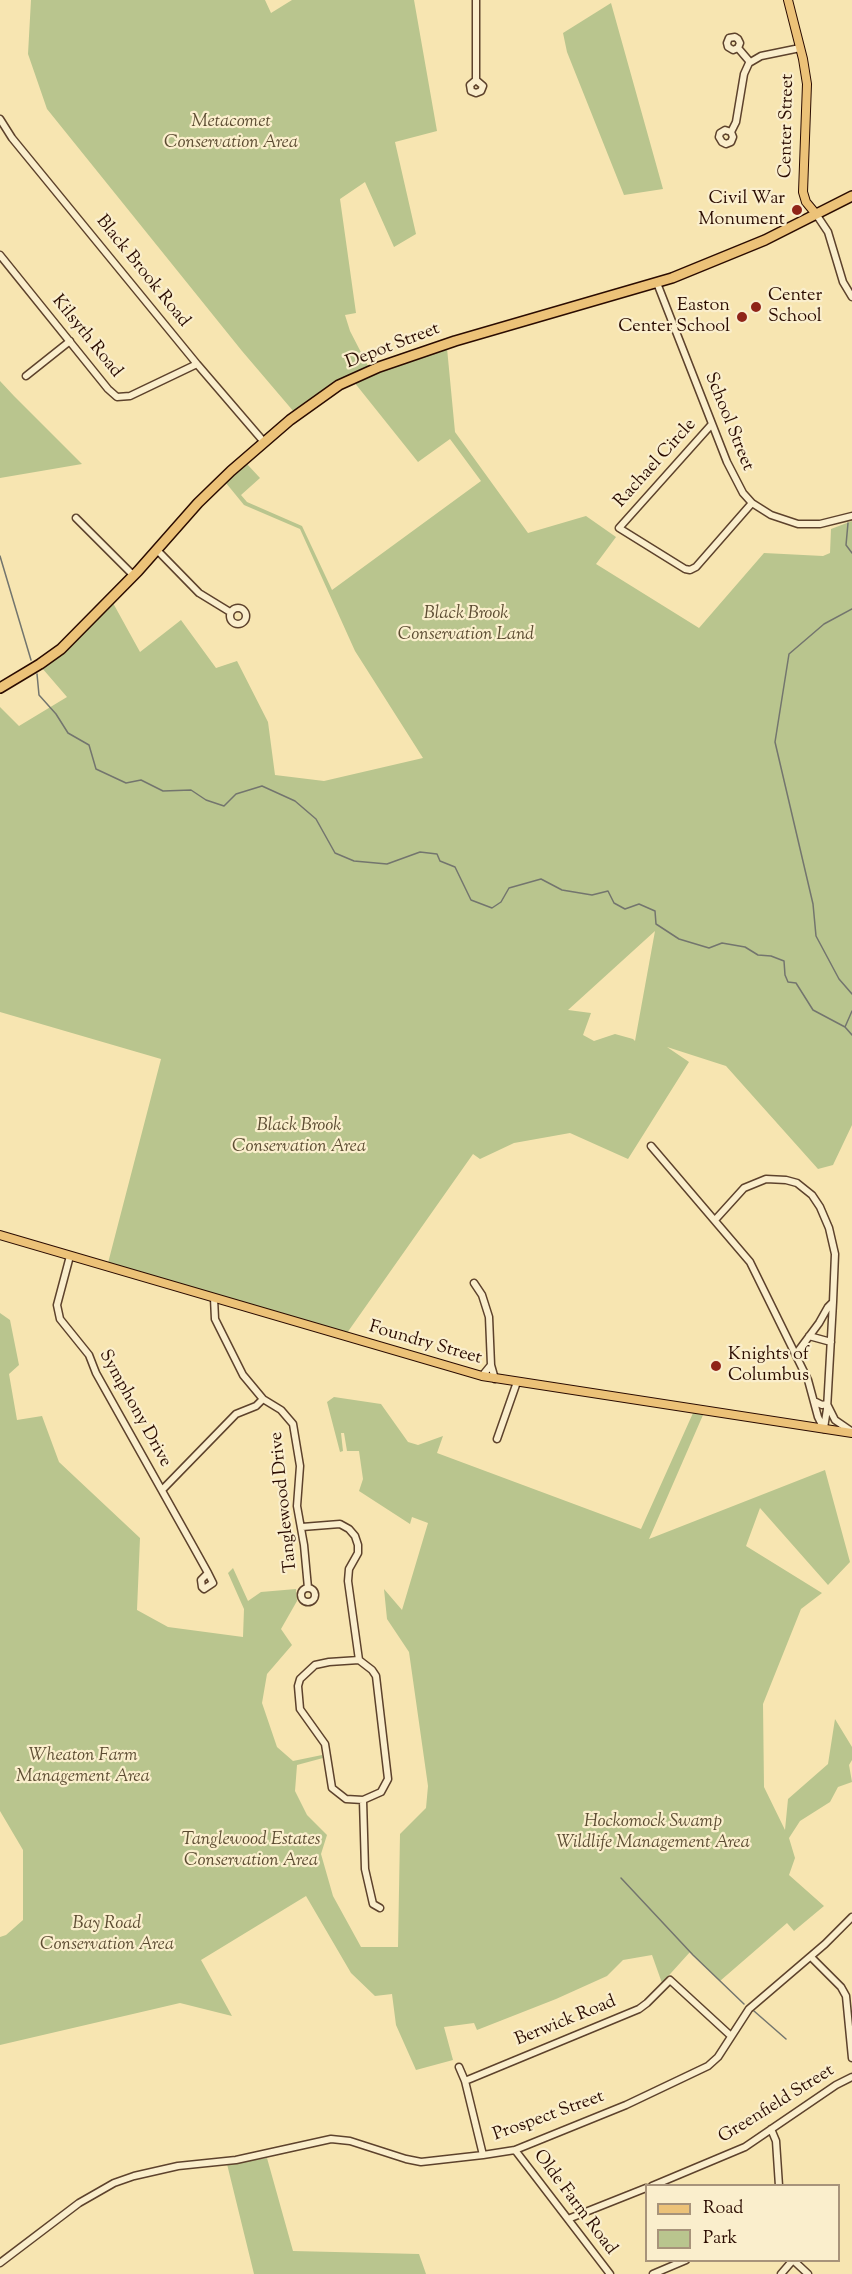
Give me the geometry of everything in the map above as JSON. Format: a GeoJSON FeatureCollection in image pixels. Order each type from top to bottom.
{"type":"FeatureCollection","features":[{"type":"Feature","properties":{"kind":"highway","name":"Depot Street"},"geometry":{"type":"LineString","coordinates":[[0,688],[56,653],[134,575],[198,503],[297,414],[333,389],[372,369],[505,326],[657,283],[726,257],[852,196]]}},
{"type":"Feature","properties":{"kind":"main road","name":"Center Street"},"geometry":{"type":"LineString","coordinates":[[788,0],[800,48],[807,98],[803,188],[806,202],[816,214]]}},
{"type":"Feature","properties":{"kind":"main road","name":"Foundry Street"},"geometry":{"type":"LineString","coordinates":[[0,1235],[482,1376],[852,1432]]}},
{"type":"Feature","properties":{"kind":"street"},"geometry":{"type":"LineString","coordinates":[[476,0],[476,80]]}},
{"type":"Feature","properties":{"kind":"street"},"geometry":{"type":"LineString","coordinates":[[738,48],[750,62]]}},
{"type":"Feature","properties":{"kind":"street"},"geometry":{"type":"LineString","coordinates":[[731,132],[737,121],[745,70],[750,62],[761,56],[800,48]]}},
{"type":"Feature","properties":{"kind":"street","name":"Black Brook Road"},"geometry":{"type":"LineString","coordinates":[[0,118],[12,138],[197,364],[264,442]]}},
{"type":"Feature","properties":{"kind":"street"},"geometry":{"type":"LineString","coordinates":[[816,214],[828,232],[843,282],[852,297]]}},
{"type":"Feature","properties":{"kind":"street","name":"Kilsyth Road"},"geometry":{"type":"LineString","coordinates":[[0,255],[108,389],[119,397],[130,396],[197,364]]}},
{"type":"Feature","properties":{"kind":"street","name":"School Street"},"geometry":{"type":"LineString","coordinates":[[657,283],[732,475],[740,489],[752,503],[771,515],[798,524],[820,524],[852,516]]}},
{"type":"Feature","properties":{"kind":"street"},"geometry":{"type":"LineString","coordinates":[[26,376],[70,341]]}},
{"type":"Feature","properties":{"kind":"street","name":"Rachael Circle"},"geometry":{"type":"LineString","coordinates":[[712,424],[620,528],[690,570],[696,567],[752,503]]}},
{"type":"Feature","properties":{"kind":"street"},"geometry":{"type":"LineString","coordinates":[[76,518],[134,575]]}},
{"type":"Feature","properties":{"kind":"street"},"geometry":{"type":"LineString","coordinates":[[157,550],[199,592],[230,612]]}},
{"type":"Feature","properties":{"kind":"street"},"geometry":{"type":"LineString","coordinates":[[651,1146],[750,1262],[810,1384],[818,1417],[824,1429]]}},
{"type":"Feature","properties":{"kind":"street"},"geometry":{"type":"LineString","coordinates":[[715,1220],[741,1191],[752,1183],[766,1179],[792,1181],[802,1186],[820,1207],[835,1254],[824,1429]]}},
{"type":"Feature","properties":{"kind":"street","name":"Symphony Drive"},"geometry":{"type":"LineString","coordinates":[[70,1256],[59,1296],[60,1319],[89,1355],[96,1373],[208,1573]]}},
{"type":"Feature","properties":{"kind":"street"},"geometry":{"type":"LineString","coordinates":[[474,1282],[488,1311],[491,1365],[495,1379]]}},
{"type":"Feature","properties":{"kind":"street","name":"Tanglewood Drive"},"geometry":{"type":"LineString","coordinates":[[214,1298],[215,1319],[243,1375],[263,1399],[281,1410],[293,1424],[300,1467],[298,1522],[302,1527],[308,1588]]}},
{"type":"Feature","properties":{"kind":"street"},"geometry":{"type":"LineString","coordinates":[[796,1354],[833,1302]]}},
{"type":"Feature","properties":{"kind":"street"},"geometry":{"type":"LineString","coordinates":[[809,1336],[831,1342]]}},
{"type":"Feature","properties":{"kind":"street"},"geometry":{"type":"LineString","coordinates":[[482,1376],[491,1365]]}},
{"type":"Feature","properties":{"kind":"street"},"geometry":{"type":"LineString","coordinates":[[497,1439],[517,1382]]}},
{"type":"Feature","properties":{"kind":"street"},"geometry":{"type":"LineString","coordinates":[[162,1490],[236,1414],[256,1406],[263,1399]]}},
{"type":"Feature","properties":{"kind":"street"},"geometry":{"type":"LineString","coordinates":[[816,1402],[822,1405],[827,1404]]}},
{"type":"Feature","properties":{"kind":"street"},"geometry":{"type":"LineString","coordinates":[[827,1404],[837,1422],[852,1432]]}},
{"type":"Feature","properties":{"kind":"street"},"geometry":{"type":"LineString","coordinates":[[302,1527],[340,1524],[355,1536],[358,1553],[349,1569],[348,1581],[359,1660]]}},
{"type":"Feature","properties":{"kind":"street"},"geometry":{"type":"LineString","coordinates":[[359,1660],[376,1676],[388,1779],[381,1792],[373,1798],[363,1800],[346,1799],[332,1788],[325,1744],[300,1709],[298,1686],[300,1679],[315,1665],[359,1660]]}},
{"type":"Feature","properties":{"kind":"street"},"geometry":{"type":"LineString","coordinates":[[363,1800],[365,1869],[373,1904],[380,1908]]}},
{"type":"Feature","properties":{"kind":"street","name":"Prospect Street"},"geometry":{"type":"LineString","coordinates":[[0,2263],[79,2204],[104,2188],[126,2178],[167,2169],[236,2160],[331,2139],[359,2143],[414,2161],[428,2162],[483,2155],[515,2150],[626,2105],[695,2074],[718,2057],[749,2009],[811,1957],[852,1917]]}},
{"type":"Feature","properties":{"kind":"street"},"geometry":{"type":"LineString","coordinates":[[811,1957],[841,1987],[846,1996],[852,2058]]}},
{"type":"Feature","properties":{"kind":"street","name":"Berwick Road"},"geometry":{"type":"LineString","coordinates":[[465,2081],[639,2009],[670,1980],[731,2036]]}},
{"type":"Feature","properties":{"kind":"street"},"geometry":{"type":"LineString","coordinates":[[459,2067],[465,2081],[483,2155]]}},
{"type":"Feature","properties":{"kind":"street","name":"Greenfield Street"},"geometry":{"type":"LineString","coordinates":[[657,2184],[729,2154],[852,2077]]}},
{"type":"Feature","properties":{"kind":"street"},"geometry":{"type":"LineString","coordinates":[[771,2129],[776,2141],[778,2184]]}},
{"type":"Feature","properties":{"kind":"street","name":"Olde Farm Road"},"geometry":{"type":"LineString","coordinates":[[515,2150],[610,2274]]}},
{"type":"Feature","properties":{"kind":"street"},"geometry":{"type":"LineString","coordinates":[[568,2219],[645,2188]]}},
{"type":"Feature","properties":{"kind":"street"},"geometry":{"type":"LineString","coordinates":[[653,2274],[681,2262]]}},
{"type":"Feature","properties":{"kind":"street"},"geometry":{"type":"LineString","coordinates":[[781,2274],[791,2262]]}},
{"type":"Feature","properties":{"kind":"street"},"geometry":{"type":"LineString","coordinates":[[795,2262],[807,2274]]}},
{"type":"Feature","properties":{"kind":"green space","name":"Metacomet Conservation Area"},"geometry":{"type":"Polygon","coordinates":[[[31,0],[265,0],[271,13],[292,0],[414,0],[437,131],[395,142],[416,234],[394,247],[365,182],[340,199],[356,313],[345,315],[350,331],[368,366],[332,385],[294,412],[47,109],[28,54],[31,0]]]}},
{"type":"Feature","properties":{"kind":"green space"},"geometry":{"type":"Polygon","coordinates":[[[611,3],[663,189],[624,195],[567,52],[563,33],[611,3]]]}},
{"type":"Feature","properties":{"kind":"green space"},"geometry":{"type":"Polygon","coordinates":[[[447,348],[455,432],[528,533],[586,516],[616,537],[596,564],[699,628],[764,553],[823,556],[830,553],[831,529],[852,521],[852,1125],[833,1165],[818,1169],[726,1066],[667,1047],[689,1062],[628,1159],[570,1133],[514,1143],[480,1159],[473,1154],[347,1333],[108,1263],[161,1059],[0,1012],[0,707],[19,726],[67,697],[42,668],[74,643],[113,603],[140,652],[181,620],[216,668],[237,661],[268,722],[275,775],[324,781],[423,758],[355,651],[300,529],[244,505],[226,483],[247,464],[260,478],[241,495],[247,502],[302,526],[332,590],[481,481],[450,439],[418,462],[354,382],[447,348]],[[655,931],[568,1010],[591,1013],[583,1035],[594,1041],[615,1034],[635,1041],[655,931]]]}},
{"type":"Feature","properties":{"kind":"green space"},"geometry":{"type":"Polygon","coordinates":[[[0,381],[14,396],[82,464],[0,478],[0,381]]]}},
{"type":"Feature","properties":{"kind":"green space"},"geometry":{"type":"Polygon","coordinates":[[[0,1313],[10,1320],[19,1365],[9,1374],[17,1420],[42,1416],[59,1462],[140,1538],[137,1610],[168,1627],[243,1637],[244,1609],[228,1573],[233,1568],[248,1601],[261,1592],[296,1589],[297,1601],[281,1629],[292,1645],[267,1674],[262,1703],[277,1747],[293,1761],[322,1755],[323,1758],[297,1765],[295,1791],[307,1815],[327,1835],[321,1854],[333,1896],[361,1947],[398,1947],[400,1834],[426,1808],[428,1786],[409,1652],[387,1619],[384,1589],[402,1610],[428,1523],[412,1517],[410,1524],[359,1491],[363,1479],[359,1451],[347,1451],[344,1433],[341,1433],[343,1451],[340,1452],[327,1402],[334,1397],[381,1404],[408,1442],[418,1445],[443,1436],[437,1453],[641,1529],[693,1413],[703,1415],[649,1539],[825,1470],[850,1562],[828,1585],[760,1508],[746,1546],[822,1593],[801,1609],[763,1704],[764,1787],[785,1830],[788,1799],[828,1764],[835,1719],[852,1747],[852,1760],[849,1765],[852,1782],[838,1787],[830,1802],[800,1821],[789,1838],[795,1858],[789,1875],[824,1906],[794,1931],[787,1923],[720,1981],[690,1952],[662,1983],[652,1955],[623,1960],[607,1976],[477,2030],[474,2023],[444,2027],[453,2060],[416,2070],[396,2025],[392,1994],[375,1996],[351,1973],[306,1896],[201,1960],[232,2016],[180,2003],[0,2045],[0,1937],[6,1935],[23,1920],[23,1850],[0,1811],[0,1313]]]}},
{"type":"Feature","properties":{"kind":"green space"},"geometry":{"type":"Polygon","coordinates":[[[267,2158],[293,2251],[419,2254],[426,2274],[254,2274],[227,2164],[267,2158]]]}},
{"type":"Feature","properties":{"kind":"waterway"},"geometry":{"type":"LineString","coordinates":[[848,523],[846,545],[852,553]]}},
{"type":"Feature","properties":{"kind":"waterway"},"geometry":{"type":"LineString","coordinates":[[0,556],[31,660]]}},
{"type":"Feature","properties":{"kind":"waterway"},"geometry":{"type":"LineString","coordinates":[[852,609],[824,624],[789,654],[775,742],[813,904],[816,936],[839,979],[852,994]]}},
{"type":"Feature","properties":{"kind":"waterway"},"geometry":{"type":"LineString","coordinates":[[37,674],[39,695],[56,714],[68,733],[89,745],[96,769],[126,783],[141,780],[163,791],[191,790],[206,800],[224,806],[236,794],[262,786],[295,801],[316,819],[335,853],[354,861],[387,864],[420,852],[437,854],[440,861],[455,867],[471,900],[492,908],[501,902],[509,888],[541,879],[562,890],[592,895],[608,891],[614,903],[625,909],[639,904],[655,911],[656,924],[679,939],[709,948],[722,943],[745,947],[758,955],[771,956],[784,961],[788,982],[796,983],[813,1010],[845,1027],[852,1035]]}},
{"type":"Feature","properties":{"kind":"waterway"},"geometry":{"type":"LineString","coordinates":[[845,1027],[852,1011]]}},
{"type":"Feature","properties":{"kind":"waterway"},"geometry":{"type":"LineString","coordinates":[[621,1878],[693,1955],[744,2004]]}},
{"type":"Feature","properties":{"kind":"waterway"},"geometry":{"type":"LineString","coordinates":[[754,2011],[786,2039]]}},
{"type":"Feature","properties":{"kind":"place","name":"Civil War Monument"},"geometry":{"type":"Point","coordinates":[797,210]}},
{"type":"Feature","properties":{"kind":"place","name":"Center School"},"geometry":{"type":"Point","coordinates":[756,307]}},
{"type":"Feature","properties":{"kind":"place","name":"Easton Center School"},"geometry":{"type":"Point","coordinates":[742,317]}},
{"type":"Feature","properties":{"kind":"place","name":"Knights of Columbus"},"geometry":{"type":"Point","coordinates":[716,1366]}},
{"type":"Feature","properties":{"kind":"park label","name":"Black Brook Conservation Land"},"geometry":{"type":"Point","coordinates":[466,625]}},
{"type":"Feature","properties":{"kind":"park label","name":"Black Brook Conservation Area"},"geometry":{"type":"Point","coordinates":[299,1137]}},
{"type":"Feature","properties":{"kind":"park label","name":"Wheaton Farm Management Area"},"geometry":{"type":"Point","coordinates":[83,1767]}},
{"type":"Feature","properties":{"kind":"park label","name":"Hockomock Swamp Wildlife Management Area"},"geometry":{"type":"Point","coordinates":[653,1833]}},
{"type":"Feature","properties":{"kind":"park label","name":"Tanglewood Estates Conservation Area"},"geometry":{"type":"Point","coordinates":[251,1851]}},
{"type":"Feature","properties":{"kind":"park label","name":"Bay Road Conservation Area"},"geometry":{"type":"Point","coordinates":[107,1935]}}]}
